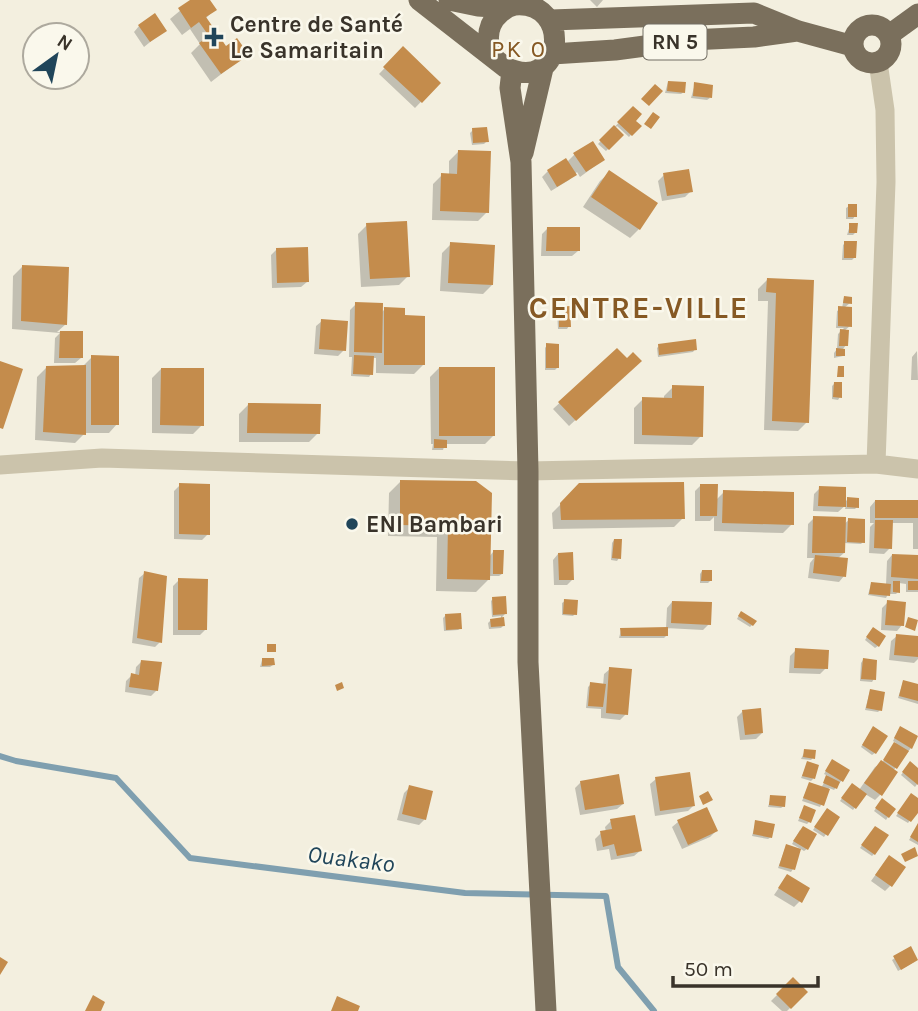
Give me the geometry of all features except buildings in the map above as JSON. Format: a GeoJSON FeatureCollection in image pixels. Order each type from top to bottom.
{"type":"FeatureCollection","features":[{"type":"Feature","properties":{"kind":"main road"},"geometry":{"type":"LineString","coordinates":[[419,0],[499,63],[512,70],[529,71],[548,59]]}},
{"type":"Feature","properties":{"kind":"main road"},"geometry":{"type":"LineString","coordinates":[[449,0],[478,6],[527,7],[556,37],[521,162]]}},
{"type":"Feature","properties":{"kind":"main road","name":"RN 5"},"geometry":{"type":"LineString","coordinates":[[527,7],[691,14],[751,6],[798,31],[853,46],[858,57],[864,61],[878,62]]}},
{"type":"Feature","properties":{"kind":"main road"},"geometry":{"type":"LineString","coordinates":[[494,57],[489,47],[491,24],[527,7]]}},
{"type":"Feature","properties":{"kind":"main road"},"geometry":{"type":"LineString","coordinates":[[690,40],[691,14]]}},
{"type":"Feature","properties":{"kind":"main road"},"geometry":{"type":"LineString","coordinates":[[889,35],[918,14]]}},
{"type":"Feature","properties":{"kind":"main road"},"geometry":{"type":"LineString","coordinates":[[853,46],[855,36],[866,26],[880,27],[889,35],[891,45],[889,52],[878,62]]}},
{"type":"Feature","properties":{"kind":"main road","name":"RN 5"},"geometry":{"type":"LineString","coordinates":[[548,59],[690,40],[754,37],[798,31]]}},
{"type":"Feature","properties":{"kind":"main road"},"geometry":{"type":"LineString","coordinates":[[512,70],[510,88],[521,162],[528,471],[528,662],[546,1011]]}},
{"type":"Feature","properties":{"kind":"street"},"geometry":{"type":"LineString","coordinates":[[751,6],[754,37]]}},
{"type":"Feature","properties":{"kind":"street"},"geometry":{"type":"LineString","coordinates":[[876,464],[886,182],[885,110],[878,62]]}},
{"type":"Feature","properties":{"kind":"street"},"geometry":{"type":"LineString","coordinates":[[0,465],[102,458],[528,471],[876,464],[918,469]]}},
{"type":"Feature","properties":{"kind":"waterway","name":"Ouakako"},"geometry":{"type":"LineString","coordinates":[[0,756],[116,778],[190,858],[465,893],[606,896],[618,967],[654,1011]]}},
{"type":"Feature","properties":{"kind":"place","name":"Centre de Santé Le Samaritain"},"geometry":{"type":"Point","coordinates":[214,37]}},
{"type":"Feature","properties":{"kind":"place","name":"ENI Bambari"},"geometry":{"type":"Point","coordinates":[352,524]}},
{"type":"Feature","properties":{"kind":"district","name":"PK 0"},"geometry":{"type":"Point","coordinates":[519,49]}},
{"type":"Feature","properties":{"kind":"district","name":"CENTRE-VILLE"},"geometry":{"type":"Point","coordinates":[639,308]}}]}
